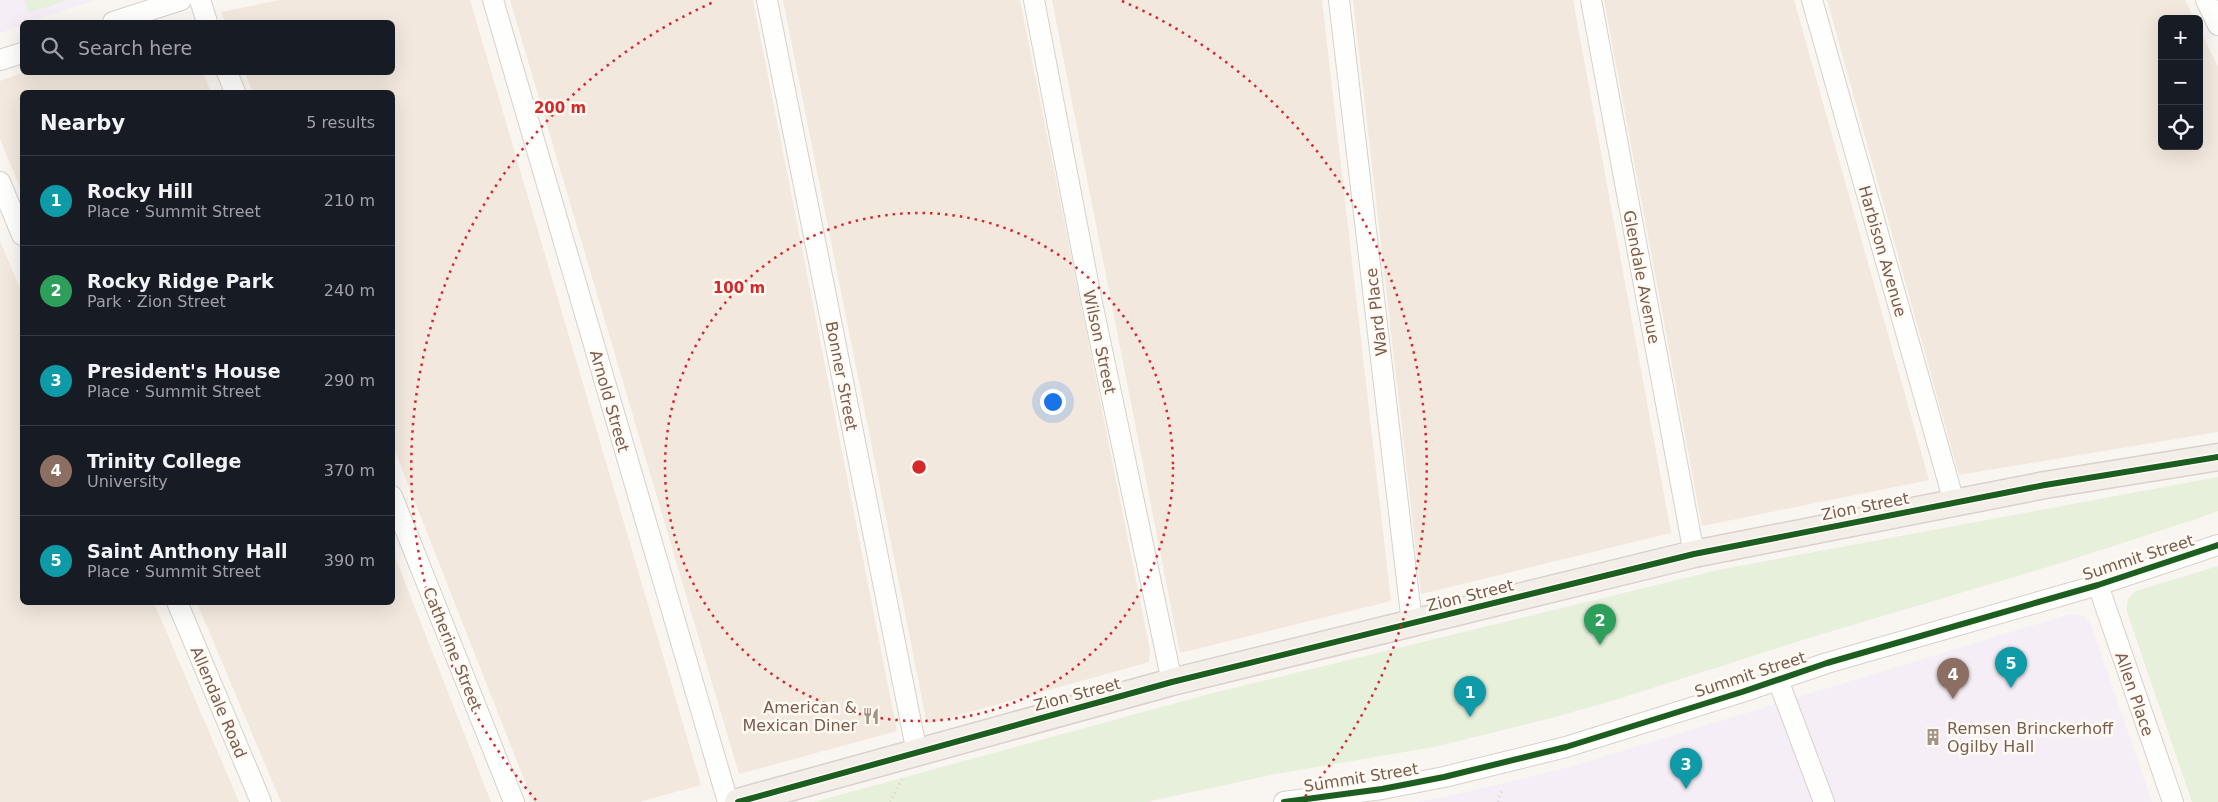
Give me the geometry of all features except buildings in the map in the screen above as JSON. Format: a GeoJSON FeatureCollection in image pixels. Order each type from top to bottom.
{"type":"FeatureCollection","features":[{"type":"Feature","properties":{"kind":"main road","name":"Zion Street"},"geometry":{"type":"LineString","coordinates":[[738,802],[1172,682],[1694,554],[2045,485],[2218,457]]}},
{"type":"Feature","properties":{"kind":"street"},"geometry":{"type":"LineString","coordinates":[[119,20],[181,0]]}},
{"type":"Feature","properties":{"kind":"street"},"geometry":{"type":"LineString","coordinates":[[200,0],[207,20]]}},
{"type":"Feature","properties":{"kind":"street","name":"Arnold Street"},"geometry":{"type":"LineString","coordinates":[[493,0],[728,802]]}},
{"type":"Feature","properties":{"kind":"street","name":"Bonner Street"},"geometry":{"type":"LineString","coordinates":[[767,0],[917,753]]}},
{"type":"Feature","properties":{"kind":"street","name":"Wilson Street"},"geometry":{"type":"LineString","coordinates":[[1034,0],[1091,298],[1172,682]]}},
{"type":"Feature","properties":{"kind":"street","name":"Ward Place"},"geometry":{"type":"LineString","coordinates":[[1339,0],[1412,623]]}},
{"type":"Feature","properties":{"kind":"street","name":"Glendale Avenue"},"geometry":{"type":"LineString","coordinates":[[1591,0],[1694,554]]}},
{"type":"Feature","properties":{"kind":"street","name":"Harbison Avenue"},"geometry":{"type":"LineString","coordinates":[[1812,0],[1954,502]]}},
{"type":"Feature","properties":{"kind":"street"},"geometry":{"type":"LineString","coordinates":[[2206,0],[2218,25]]}},
{"type":"Feature","properties":{"kind":"street"},"geometry":{"type":"LineString","coordinates":[[0,60],[20,54]]}},
{"type":"Feature","properties":{"kind":"street"},"geometry":{"type":"LineString","coordinates":[[228,75],[234,90]]}},
{"type":"Feature","properties":{"kind":"street"},"geometry":{"type":"LineString","coordinates":[[0,182],[20,230]]}},
{"type":"Feature","properties":{"kind":"street","name":"Catherine Street"},"geometry":{"type":"LineString","coordinates":[[395,504],[514,802]]}},
{"type":"Feature","properties":{"kind":"street","name":"Summit Street"},"geometry":{"type":"LineString","coordinates":[[1284,802],[1382,789],[1497,765],[1637,726],[1906,640],[2098,585],[2218,545]]}},
{"type":"Feature","properties":{"kind":"street","name":"Allen Place"},"geometry":{"type":"LineString","coordinates":[[2098,585],[2173,802]]}},
{"type":"Feature","properties":{"kind":"street","name":"Allendale Road"},"geometry":{"type":"LineString","coordinates":[[178,605],[260,802]]}},
{"type":"Feature","properties":{"kind":"street"},"geometry":{"type":"LineString","coordinates":[[1778,680],[1824,802]]}},
{"type":"Feature","properties":{"kind":"path"},"geometry":{"type":"LineString","coordinates":[[890,802],[900,783]]}},
{"type":"Feature","properties":{"kind":"path"},"geometry":{"type":"LineString","coordinates":[[1498,802],[1502,790]]}},
{"type":"Feature","properties":{"kind":"shaded area"},"geometry":{"type":"Polygon","coordinates":[[[0,0],[95,0],[35,20],[20,20],[20,26],[0,33],[0,0]]]}},
{"type":"Feature","properties":{"kind":"shaded area"},"geometry":{"type":"Polygon","coordinates":[[[280,0],[470,0],[701,785],[639,802],[533,802],[395,451],[395,90],[252,90],[246,75],[395,75],[395,20],[224,20],[221,12],[280,0]]]}},
{"type":"Feature","properties":{"kind":"shaded area"},"geometry":{"type":"Polygon","coordinates":[[[510,0],[753,0],[897,731],[739,774],[510,0]]]}},
{"type":"Feature","properties":{"kind":"shaded area"},"geometry":{"type":"Polygon","coordinates":[[[783,0],[1020,0],[1150,650],[1149,662],[927,724],[783,0]]]}},
{"type":"Feature","properties":{"kind":"shaded area"},"geometry":{"type":"Polygon","coordinates":[[[1052,0],[1322,0],[1391,601],[1180,653],[1052,0]]]}},
{"type":"Feature","properties":{"kind":"shaded area"},"geometry":{"type":"Polygon","coordinates":[[[1353,0],[1573,0],[1671,533],[1421,594],[1353,0]]]}},
{"type":"Feature","properties":{"kind":"shaded area"},"geometry":{"type":"Polygon","coordinates":[[[1604,0],[1794,0],[1929,480],[1702,526],[1604,0]]]}},
{"type":"Feature","properties":{"kind":"shaded area"},"geometry":{"type":"Polygon","coordinates":[[[1827,0],[2185,0],[2192,15],[2158,15],[2158,150],[2203,150],[2203,37],[2218,67],[2218,432],[1959,475],[1827,0]]]}},
{"type":"Feature","properties":{"kind":"shaded area"},"geometry":{"type":"Polygon","coordinates":[[[20,74],[204,75],[210,90],[20,90],[20,187],[0,139],[0,81],[20,74]]]}},
{"type":"Feature","properties":{"kind":"shaded area"},"geometry":{"type":"Polygon","coordinates":[[[0,241],[20,289],[20,605],[155,605],[239,802],[0,802],[0,241]]]}},
{"type":"Feature","properties":{"kind":"shaded area"},"geometry":{"type":"Polygon","coordinates":[[[395,557],[491,802],[281,802],[198,605],[395,605],[395,557]]]}},
{"type":"Feature","properties":{"kind":"shaded area"},"geometry":{"type":"Polygon","coordinates":[[[2070,614],[2084,616],[2091,624],[2152,802],[1415,802],[1449,796],[1569,767],[2070,614]]]}},
{"type":"Feature","properties":{"kind":"green space"},"geometry":{"type":"Polygon","coordinates":[[[24,0],[68,0],[29,13],[24,0]]]}},
{"type":"Feature","properties":{"kind":"green space"},"geometry":{"type":"Polygon","coordinates":[[[2218,477],[2218,511],[2199,518],[2061,563],[1812,637],[1618,699],[1555,717],[1434,747],[1275,774],[1146,802],[814,802],[1209,694],[1718,570],[2218,477]]]}},
{"type":"Feature","properties":{"kind":"green space"},"geometry":{"type":"Polygon","coordinates":[[[2218,566],[2218,802],[2192,802],[2127,612],[2127,605],[2129,598],[2136,591],[2218,566]]]}},
{"type":"Feature","properties":{"kind":"cycle path"},"geometry":{"type":"LineString","coordinates":[[738,802],[1172,682],[1694,554],[2045,485],[2218,457]]}},
{"type":"Feature","properties":{"kind":"cycle path"},"geometry":{"type":"LineString","coordinates":[[1284,802],[1382,789],[1444,777],[1566,747],[1742,692],[1827,663],[2098,585],[2218,545]]}},
{"type":"Feature","properties":{"kind":"place","name":"Rocky Ridge Park"},"geometry":{"type":"Point","coordinates":[1600,645]}},
{"type":"Feature","properties":{"kind":"place","name":"Saint Anthony Hall"},"geometry":{"type":"Point","coordinates":[2011,688]}},
{"type":"Feature","properties":{"kind":"place","name":"Trinity College"},"geometry":{"type":"Point","coordinates":[1953,699]}},
{"type":"Feature","properties":{"kind":"place","name":"American & Mexican Diner"},"geometry":{"type":"Point","coordinates":[871,716]}},
{"type":"Feature","properties":{"kind":"place","name":"Rocky Hill"},"geometry":{"type":"Point","coordinates":[1470,717]}},
{"type":"Feature","properties":{"kind":"place","name":"Remsen Brinckerhoff Ogilby Hall"},"geometry":{"type":"Point","coordinates":[1933,737]}},
{"type":"Feature","properties":{"kind":"place","name":"President's House"},"geometry":{"type":"Point","coordinates":[1686,789]}}]}
